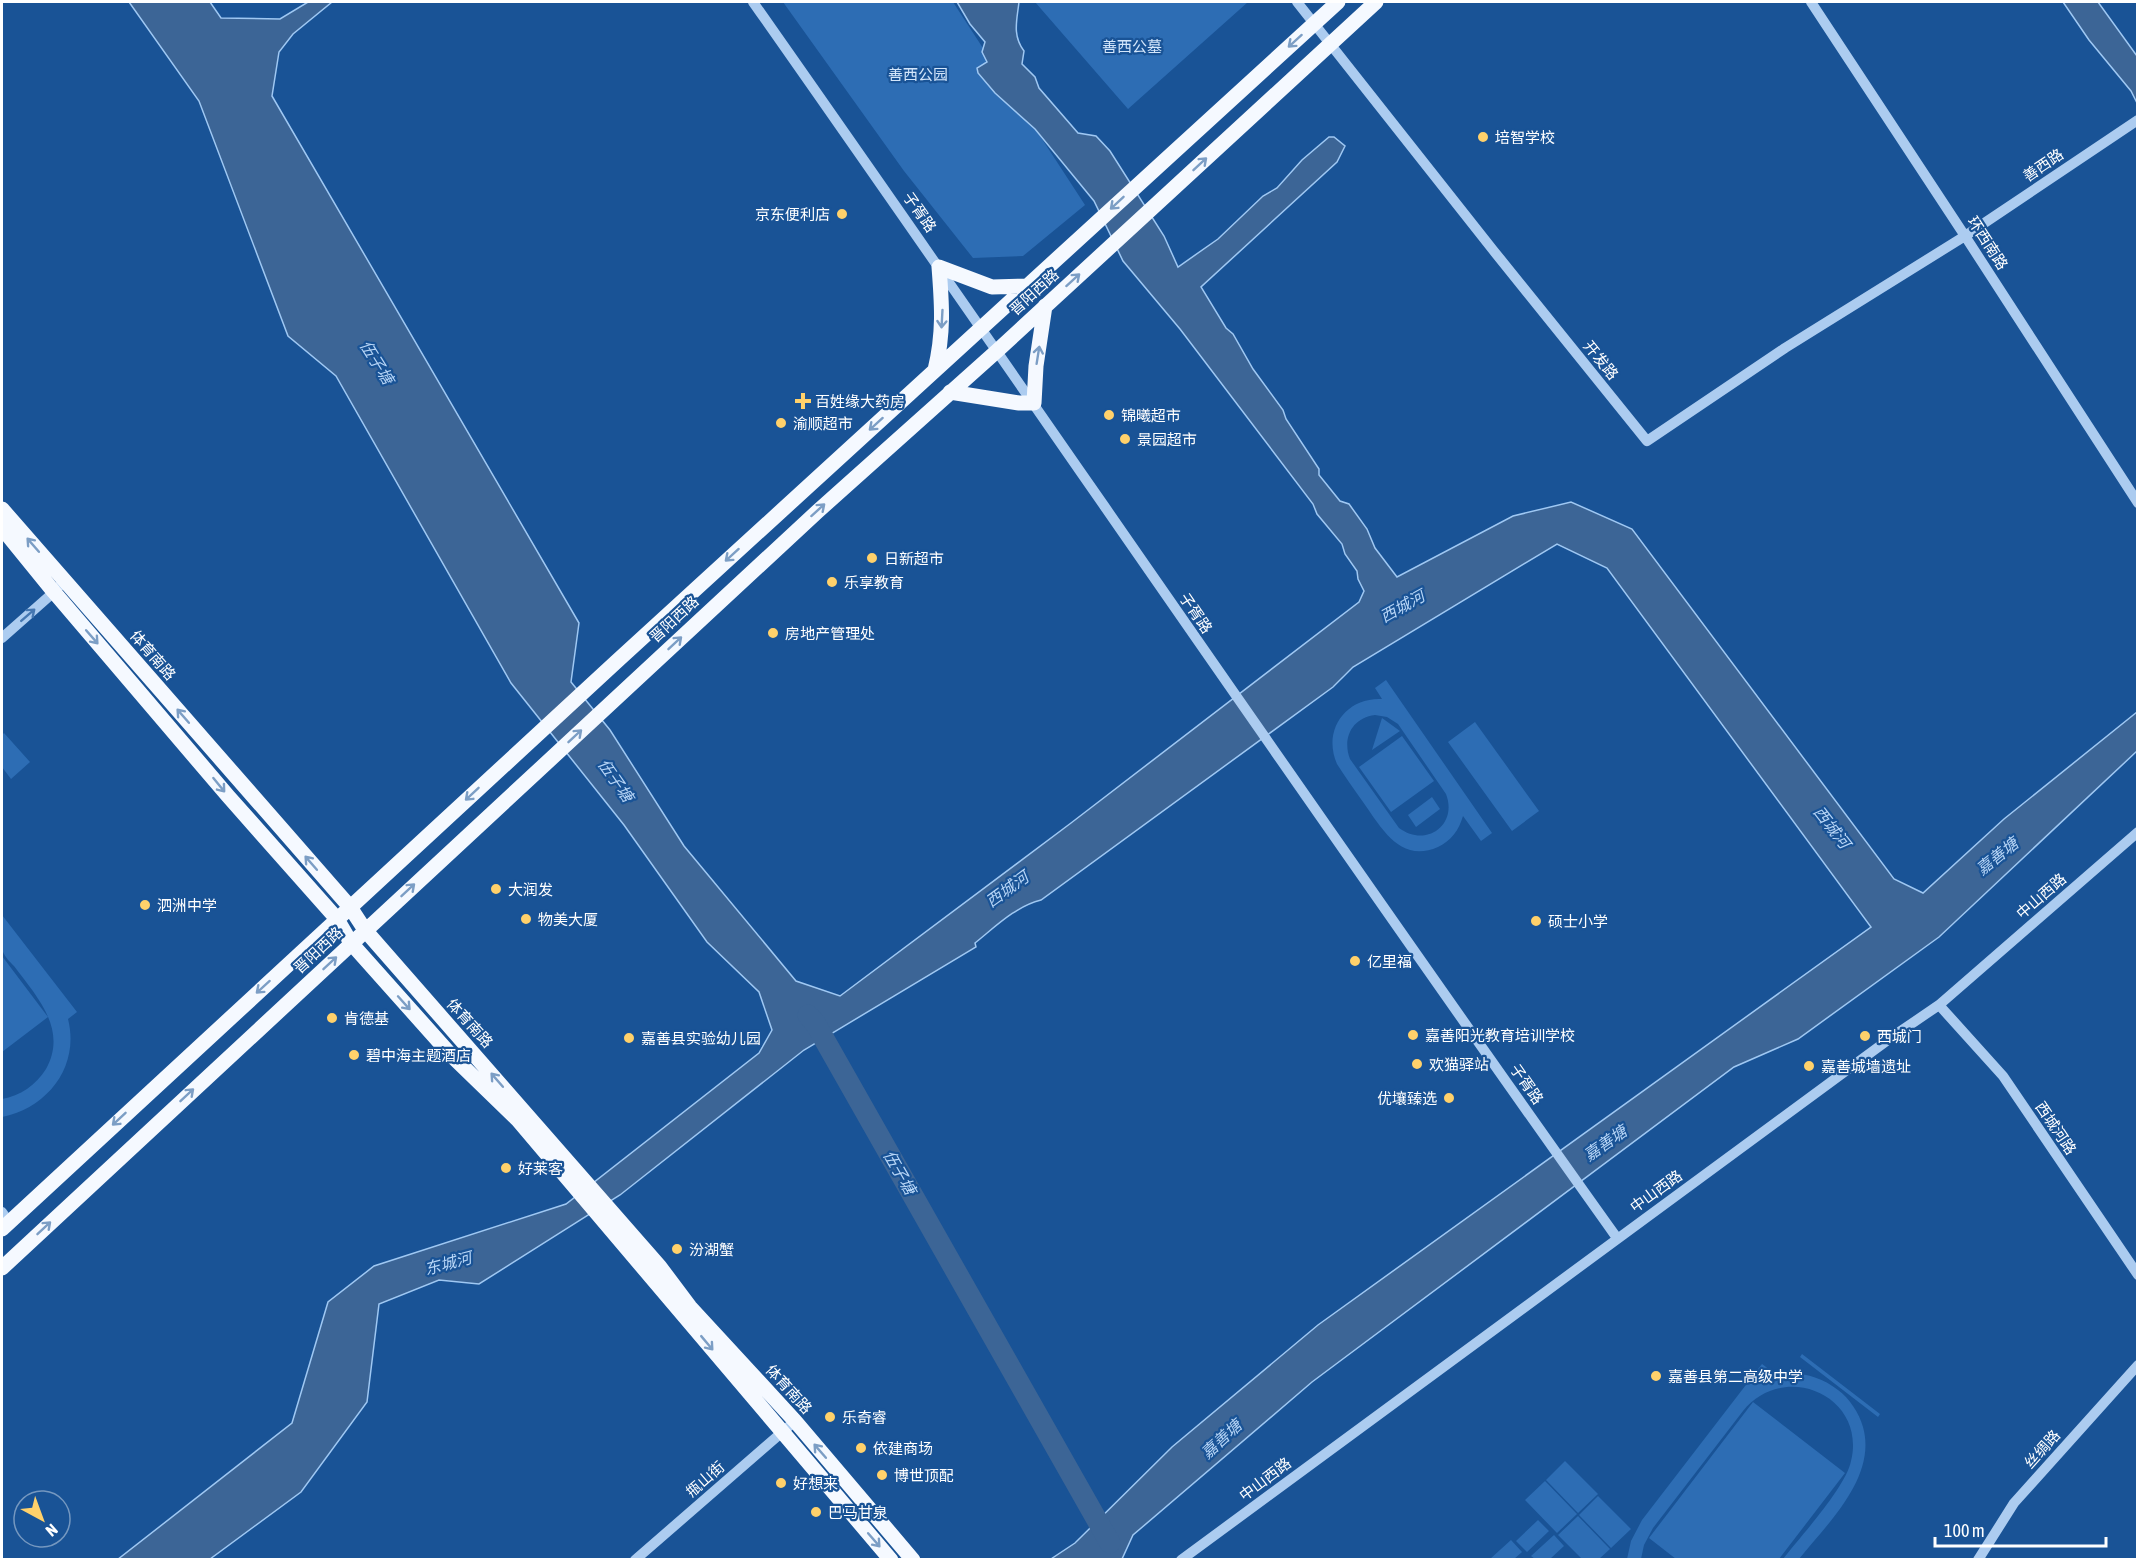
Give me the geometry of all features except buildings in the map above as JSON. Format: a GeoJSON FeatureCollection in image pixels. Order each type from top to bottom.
{"type":"FeatureCollection","features":[{"type":"Feature","properties":{"kind":"main road","name":"晋阳西路"},"geometry":{"type":"LineString","coordinates":[[4,1221],[1338,2]]}},
{"type":"Feature","properties":{"kind":"main road","name":"晋阳西路"},"geometry":{"type":"LineString","coordinates":[[2,1268],[809,518],[998,350],[1376,2]]}},
{"type":"Feature","properties":{"kind":"main road"},"geometry":{"type":"LineString","coordinates":[[935,370],[942,331],[943,308],[939,267],[992,287],[1027,286]]}},
{"type":"Feature","properties":{"kind":"main road"},"geometry":{"type":"LineString","coordinates":[[950,392],[1019,403],[1034,403],[1036,366],[1045,306]]}},
{"type":"Feature","properties":{"kind":"main road","name":"体育南路"},"geometry":{"type":"LineString","coordinates":[[2,509],[59,587],[228,796],[337,919],[351,943],[450,1054],[559,1160]]}},
{"type":"Feature","properties":{"kind":"main road","name":"体育南路"},"geometry":{"type":"LineString","coordinates":[[2,528],[59,587],[350,907],[365,930],[485,1066],[782,1432],[891,1560]]}},
{"type":"Feature","properties":{"kind":"main road","name":"体育南路"},"geometry":{"type":"LineString","coordinates":[[620,1230],[660,1267],[690,1307],[795,1422],[913,1560]]}},
{"type":"Feature","properties":{"kind":"street","name":"子胥路"},"geometry":{"type":"LineString","coordinates":[[753,2],[998,350],[1230,690],[1617,1238]]}},
{"type":"Feature","properties":{"kind":"street","name":"开发路"},"geometry":{"type":"LineString","coordinates":[[1297,2],[1647,441],[1785,348],[1965,236]]}},
{"type":"Feature","properties":{"kind":"street","name":"环西南路"},"geometry":{"type":"LineString","coordinates":[[1811,2],[2138,503]]}},
{"type":"Feature","properties":{"kind":"street","name":"善西路"},"geometry":{"type":"LineString","coordinates":[[1965,236],[2138,120]]}},
{"type":"Feature","properties":{"kind":"street"},"geometry":{"type":"LineString","coordinates":[[2,638],[59,587]]}},
{"type":"Feature","properties":{"kind":"street","name":"中山西路"},"geometry":{"type":"LineString","coordinates":[[1181,1560],[1617,1238],[1939,1005],[2138,832]]}},
{"type":"Feature","properties":{"kind":"street","name":"西城河路"},"geometry":{"type":"LineString","coordinates":[[1939,1005],[2003,1076],[2138,1275]]}},
{"type":"Feature","properties":{"kind":"street","name":"丝绸路"},"geometry":{"type":"LineString","coordinates":[[1978,1560],[2014,1503],[2138,1365]]}},
{"type":"Feature","properties":{"kind":"street","name":"甁山街"},"geometry":{"type":"LineString","coordinates":[[634,1560],[795,1422]]}},
{"type":"Feature","properties":{"kind":"green space","name":"善西公园"},"geometry":{"type":"Polygon","coordinates":[[[783,2],[953,2],[1085,205],[1023,256],[973,258],[904,171],[783,2]]]}},
{"type":"Feature","properties":{"kind":"green space","name":"善西公墓"},"geometry":{"type":"Polygon","coordinates":[[[1035,2],[1248,2],[1128,109],[1035,2]]]}},
{"type":"Feature","properties":{"kind":"green space"},"geometry":{"type":"Polygon","coordinates":[[[1386,680],[1492,833],[1481,841],[1463,816],[1457,830],[1443,845],[1425,851],[1413,851],[1402,847],[1385,832],[1340,769],[1333,751],[1335,728],[1340,718],[1358,704],[1382,699],[1375,688],[1386,680]],[[1375,715],[1367,717],[1355,725],[1348,737],[1350,759],[1399,828],[1409,834],[1429,834],[1444,824],[1448,815],[1449,805],[1446,794],[1398,724],[1387,717],[1375,715]]]}},
{"type":"Feature","properties":{"kind":"green space"},"geometry":{"type":"Polygon","coordinates":[[[1382,718],[1400,731],[1372,750],[1382,718]]]}},
{"type":"Feature","properties":{"kind":"green space"},"geometry":{"type":"Polygon","coordinates":[[[1475,722],[1539,811],[1512,831],[1448,742],[1475,722]]]}},
{"type":"Feature","properties":{"kind":"green space"},"geometry":{"type":"Polygon","coordinates":[[[4,733],[30,762],[11,779],[2,767],[2,735],[4,733]]]}},
{"type":"Feature","properties":{"kind":"green space"},"geometry":{"type":"Polygon","coordinates":[[[1402,736],[1434,781],[1391,812],[1359,767],[1402,736]]]}},
{"type":"Feature","properties":{"kind":"green space"},"geometry":{"type":"Polygon","coordinates":[[[1432,797],[1440,809],[1416,827],[1408,815],[1432,797]]]}},
{"type":"Feature","properties":{"kind":"green space"},"geometry":{"type":"Polygon","coordinates":[[[2,915],[77,1012],[68,1019],[69,1053],[65,1068],[57,1082],[33,1104],[19,1112],[2,1117],[2,1099],[21,1092],[37,1080],[46,1069],[54,1040],[47,1014],[3,952],[2,915]]]}},
{"type":"Feature","properties":{"kind":"green space"},"geometry":{"type":"Polygon","coordinates":[[[2,956],[48,1017],[2,1052],[2,956]]]}},
{"type":"Feature","properties":{"kind":"green space"},"geometry":{"type":"Polygon","coordinates":[[[1802,1354],[1880,1414],[1878,1417],[1800,1357],[1802,1354]]]}},
{"type":"Feature","properties":{"kind":"green space"},"geometry":{"type":"Polygon","coordinates":[[[1762,1364],[1774,1373],[1772,1376],[1806,1375],[1831,1385],[1846,1398],[1859,1417],[1863,1427],[1865,1446],[1863,1464],[1857,1481],[1836,1515],[1799,1559],[1783,1559],[1822,1512],[1841,1484],[1851,1461],[1853,1438],[1847,1419],[1835,1403],[1818,1392],[1799,1387],[1779,1388],[1760,1396],[1743,1411],[1653,1528],[1644,1545],[1641,1559],[1627,1559],[1631,1541],[1642,1520],[1762,1364]]]}},
{"type":"Feature","properties":{"kind":"green space"},"geometry":{"type":"Polygon","coordinates":[[[1753,1402],[1845,1473],[1779,1559],[1676,1559],[1649,1538],[1753,1402]]]}},
{"type":"Feature","properties":{"kind":"green space"},"geometry":{"type":"Polygon","coordinates":[[[1565,1461],[1598,1494],[1578,1513],[1546,1480],[1565,1461]]]}},
{"type":"Feature","properties":{"kind":"green space"},"geometry":{"type":"Polygon","coordinates":[[[1545,1481],[1577,1514],[1557,1533],[1525,1500],[1545,1481]]]}},
{"type":"Feature","properties":{"kind":"green space"},"geometry":{"type":"Polygon","coordinates":[[[1598,1496],[1631,1529],[1611,1548],[1579,1515],[1598,1496]]]}},
{"type":"Feature","properties":{"kind":"green space"},"geometry":{"type":"Polygon","coordinates":[[[1578,1516],[1610,1549],[1599,1559],[1582,1559],[1558,1535],[1578,1516]]]}},
{"type":"Feature","properties":{"kind":"green space"},"geometry":{"type":"Polygon","coordinates":[[[1538,1520],[1549,1531],[1527,1552],[1516,1541],[1538,1520]]]}},
{"type":"Feature","properties":{"kind":"green space"},"geometry":{"type":"Polygon","coordinates":[[[1554,1535],[1564,1546],[1550,1559],[1535,1559],[1531,1556],[1554,1535]]]}},
{"type":"Feature","properties":{"kind":"green space"},"geometry":{"type":"Polygon","coordinates":[[[1511,1540],[1522,1552],[1514,1559],[1490,1559],[1511,1540]]]}},
{"type":"Feature","properties":{"kind":"water"},"geometry":{"type":"Polygon","coordinates":[[[129,2],[210,2],[221,18],[280,19],[308,2],[332,2],[293,34],[279,52],[272,96],[579,623],[571,682],[610,730],[684,846],[796,981],[840,996],[1071,823],[1359,602],[1364,591],[1357,571],[1345,554],[1342,544],[1317,514],[1313,504],[1180,329],[1123,261],[1094,201],[1035,129],[995,93],[978,73],[977,68],[987,62],[982,52],[985,42],[970,24],[957,2],[1019,2],[1016,27],[1020,45],[1024,51],[1022,64],[1035,77],[1039,88],[1078,133],[1096,136],[1110,151],[1164,236],[1178,267],[1218,239],[1263,196],[1277,188],[1302,160],[1329,137],[1334,137],[1345,146],[1337,162],[1201,287],[1226,328],[1233,334],[1253,369],[1283,410],[1286,419],[1319,469],[1319,475],[1340,501],[1349,504],[1367,529],[1375,548],[1397,577],[1513,516],[1571,502],[1632,529],[1894,879],[1923,893],[2004,819],[2137,712],[2137,751],[1939,937],[1798,1039],[1734,1067],[1312,1382],[1133,1535],[1122,1559],[1051,1559],[1075,1543],[1172,1447],[1318,1325],[1871,927],[1607,568],[1557,544],[1353,667],[1333,687],[1041,900],[1023,907],[1006,918],[975,943],[976,947],[804,1050],[620,1195],[479,1284],[439,1280],[379,1304],[367,1402],[301,1492],[210,1559],[117,1560],[292,1423],[328,1302],[374,1266],[566,1204],[759,1053],[772,1030],[759,992],[707,942],[624,825],[511,683],[336,376],[288,336],[199,101],[129,2]]]}},
{"type":"Feature","properties":{"kind":"water"},"geometry":{"type":"Polygon","coordinates":[[[2063,2],[2098,2],[2137,56],[2137,103],[2131,91],[2089,40],[2063,2]]]}},
{"type":"Feature","properties":{"kind":"waterway","name":"伍子塘"},"geometry":{"type":"LineString","coordinates":[[808,1015],[815,1023],[1110,1543]]}},
{"type":"Feature","properties":{"kind":"place","name":"培智学校"},"geometry":{"type":"Point","coordinates":[1483,137]}},
{"type":"Feature","properties":{"kind":"place","name":"京东便利店"},"geometry":{"type":"Point","coordinates":[842,214]}},
{"type":"Feature","properties":{"kind":"place","name":"百姓缘大药房"},"geometry":{"type":"Point","coordinates":[803,401]}},
{"type":"Feature","properties":{"kind":"place","name":"锦曦超市"},"geometry":{"type":"Point","coordinates":[1109,415]}},
{"type":"Feature","properties":{"kind":"place","name":"渝顺超市"},"geometry":{"type":"Point","coordinates":[781,423]}},
{"type":"Feature","properties":{"kind":"place","name":"景园超市"},"geometry":{"type":"Point","coordinates":[1125,439]}},
{"type":"Feature","properties":{"kind":"place","name":"日新超市"},"geometry":{"type":"Point","coordinates":[872,558]}},
{"type":"Feature","properties":{"kind":"place","name":"乐享教育"},"geometry":{"type":"Point","coordinates":[832,582]}},
{"type":"Feature","properties":{"kind":"place","name":"房地产管理处"},"geometry":{"type":"Point","coordinates":[773,633]}},
{"type":"Feature","properties":{"kind":"place","name":"大润发"},"geometry":{"type":"Point","coordinates":[496,889]}},
{"type":"Feature","properties":{"kind":"place","name":"泗洲中学"},"geometry":{"type":"Point","coordinates":[145,905]}},
{"type":"Feature","properties":{"kind":"place","name":"物美大厦"},"geometry":{"type":"Point","coordinates":[526,919]}},
{"type":"Feature","properties":{"kind":"place","name":"硕士小学"},"geometry":{"type":"Point","coordinates":[1536,921]}},
{"type":"Feature","properties":{"kind":"place","name":"亿里福"},"geometry":{"type":"Point","coordinates":[1355,961]}},
{"type":"Feature","properties":{"kind":"place","name":"肯德基"},"geometry":{"type":"Point","coordinates":[332,1018]}},
{"type":"Feature","properties":{"kind":"place","name":"嘉善阳光教育培训学校"},"geometry":{"type":"Point","coordinates":[1413,1035]}},
{"type":"Feature","properties":{"kind":"place","name":"西城门"},"geometry":{"type":"Point","coordinates":[1865,1036]}},
{"type":"Feature","properties":{"kind":"place","name":"嘉善县实验幼儿园"},"geometry":{"type":"Point","coordinates":[629,1038]}},
{"type":"Feature","properties":{"kind":"place","name":"碧中海主题酒店"},"geometry":{"type":"Point","coordinates":[354,1055]}},
{"type":"Feature","properties":{"kind":"place","name":"欢猫驿站"},"geometry":{"type":"Point","coordinates":[1417,1064]}},
{"type":"Feature","properties":{"kind":"place","name":"嘉善城墙遗址"},"geometry":{"type":"Point","coordinates":[1809,1066]}},
{"type":"Feature","properties":{"kind":"place","name":"优壤臻选"},"geometry":{"type":"Point","coordinates":[1449,1098]}},
{"type":"Feature","properties":{"kind":"place","name":"好莱客"},"geometry":{"type":"Point","coordinates":[506,1168]}},
{"type":"Feature","properties":{"kind":"place","name":"汾湖蟹"},"geometry":{"type":"Point","coordinates":[677,1249]}},
{"type":"Feature","properties":{"kind":"place","name":"嘉善县第二高级中学"},"geometry":{"type":"Point","coordinates":[1656,1376]}},
{"type":"Feature","properties":{"kind":"place","name":"乐奇睿"},"geometry":{"type":"Point","coordinates":[830,1417]}},
{"type":"Feature","properties":{"kind":"place","name":"依建商场"},"geometry":{"type":"Point","coordinates":[861,1448]}},
{"type":"Feature","properties":{"kind":"place","name":"博世顶配"},"geometry":{"type":"Point","coordinates":[882,1475]}},
{"type":"Feature","properties":{"kind":"place","name":"好想来"},"geometry":{"type":"Point","coordinates":[781,1483]}},
{"type":"Feature","properties":{"kind":"place","name":"巴马甘泉"},"geometry":{"type":"Point","coordinates":[816,1512]}},
{"type":"Feature","properties":{"kind":"water label","name":"西城河"},"geometry":{"type":"Point","coordinates":[1402,606]}},
{"type":"Feature","properties":{"kind":"water label","name":"西城河"},"geometry":{"type":"Point","coordinates":[1832,827]}},
{"type":"Feature","properties":{"kind":"water label","name":"嘉善塘"},"geometry":{"type":"Point","coordinates":[1997,856]}},
{"type":"Feature","properties":{"kind":"water label","name":"西城河"},"geometry":{"type":"Point","coordinates":[1007,889]}},
{"type":"Feature","properties":{"kind":"water label","name":"嘉善塘"},"geometry":{"type":"Point","coordinates":[1605,1143]}},
{"type":"Feature","properties":{"kind":"water label","name":"东城河"},"geometry":{"type":"Point","coordinates":[448,1263]}},
{"type":"Feature","properties":{"kind":"water label","name":"嘉善塘"},"geometry":{"type":"Point","coordinates":[1221,1439]}}]}
